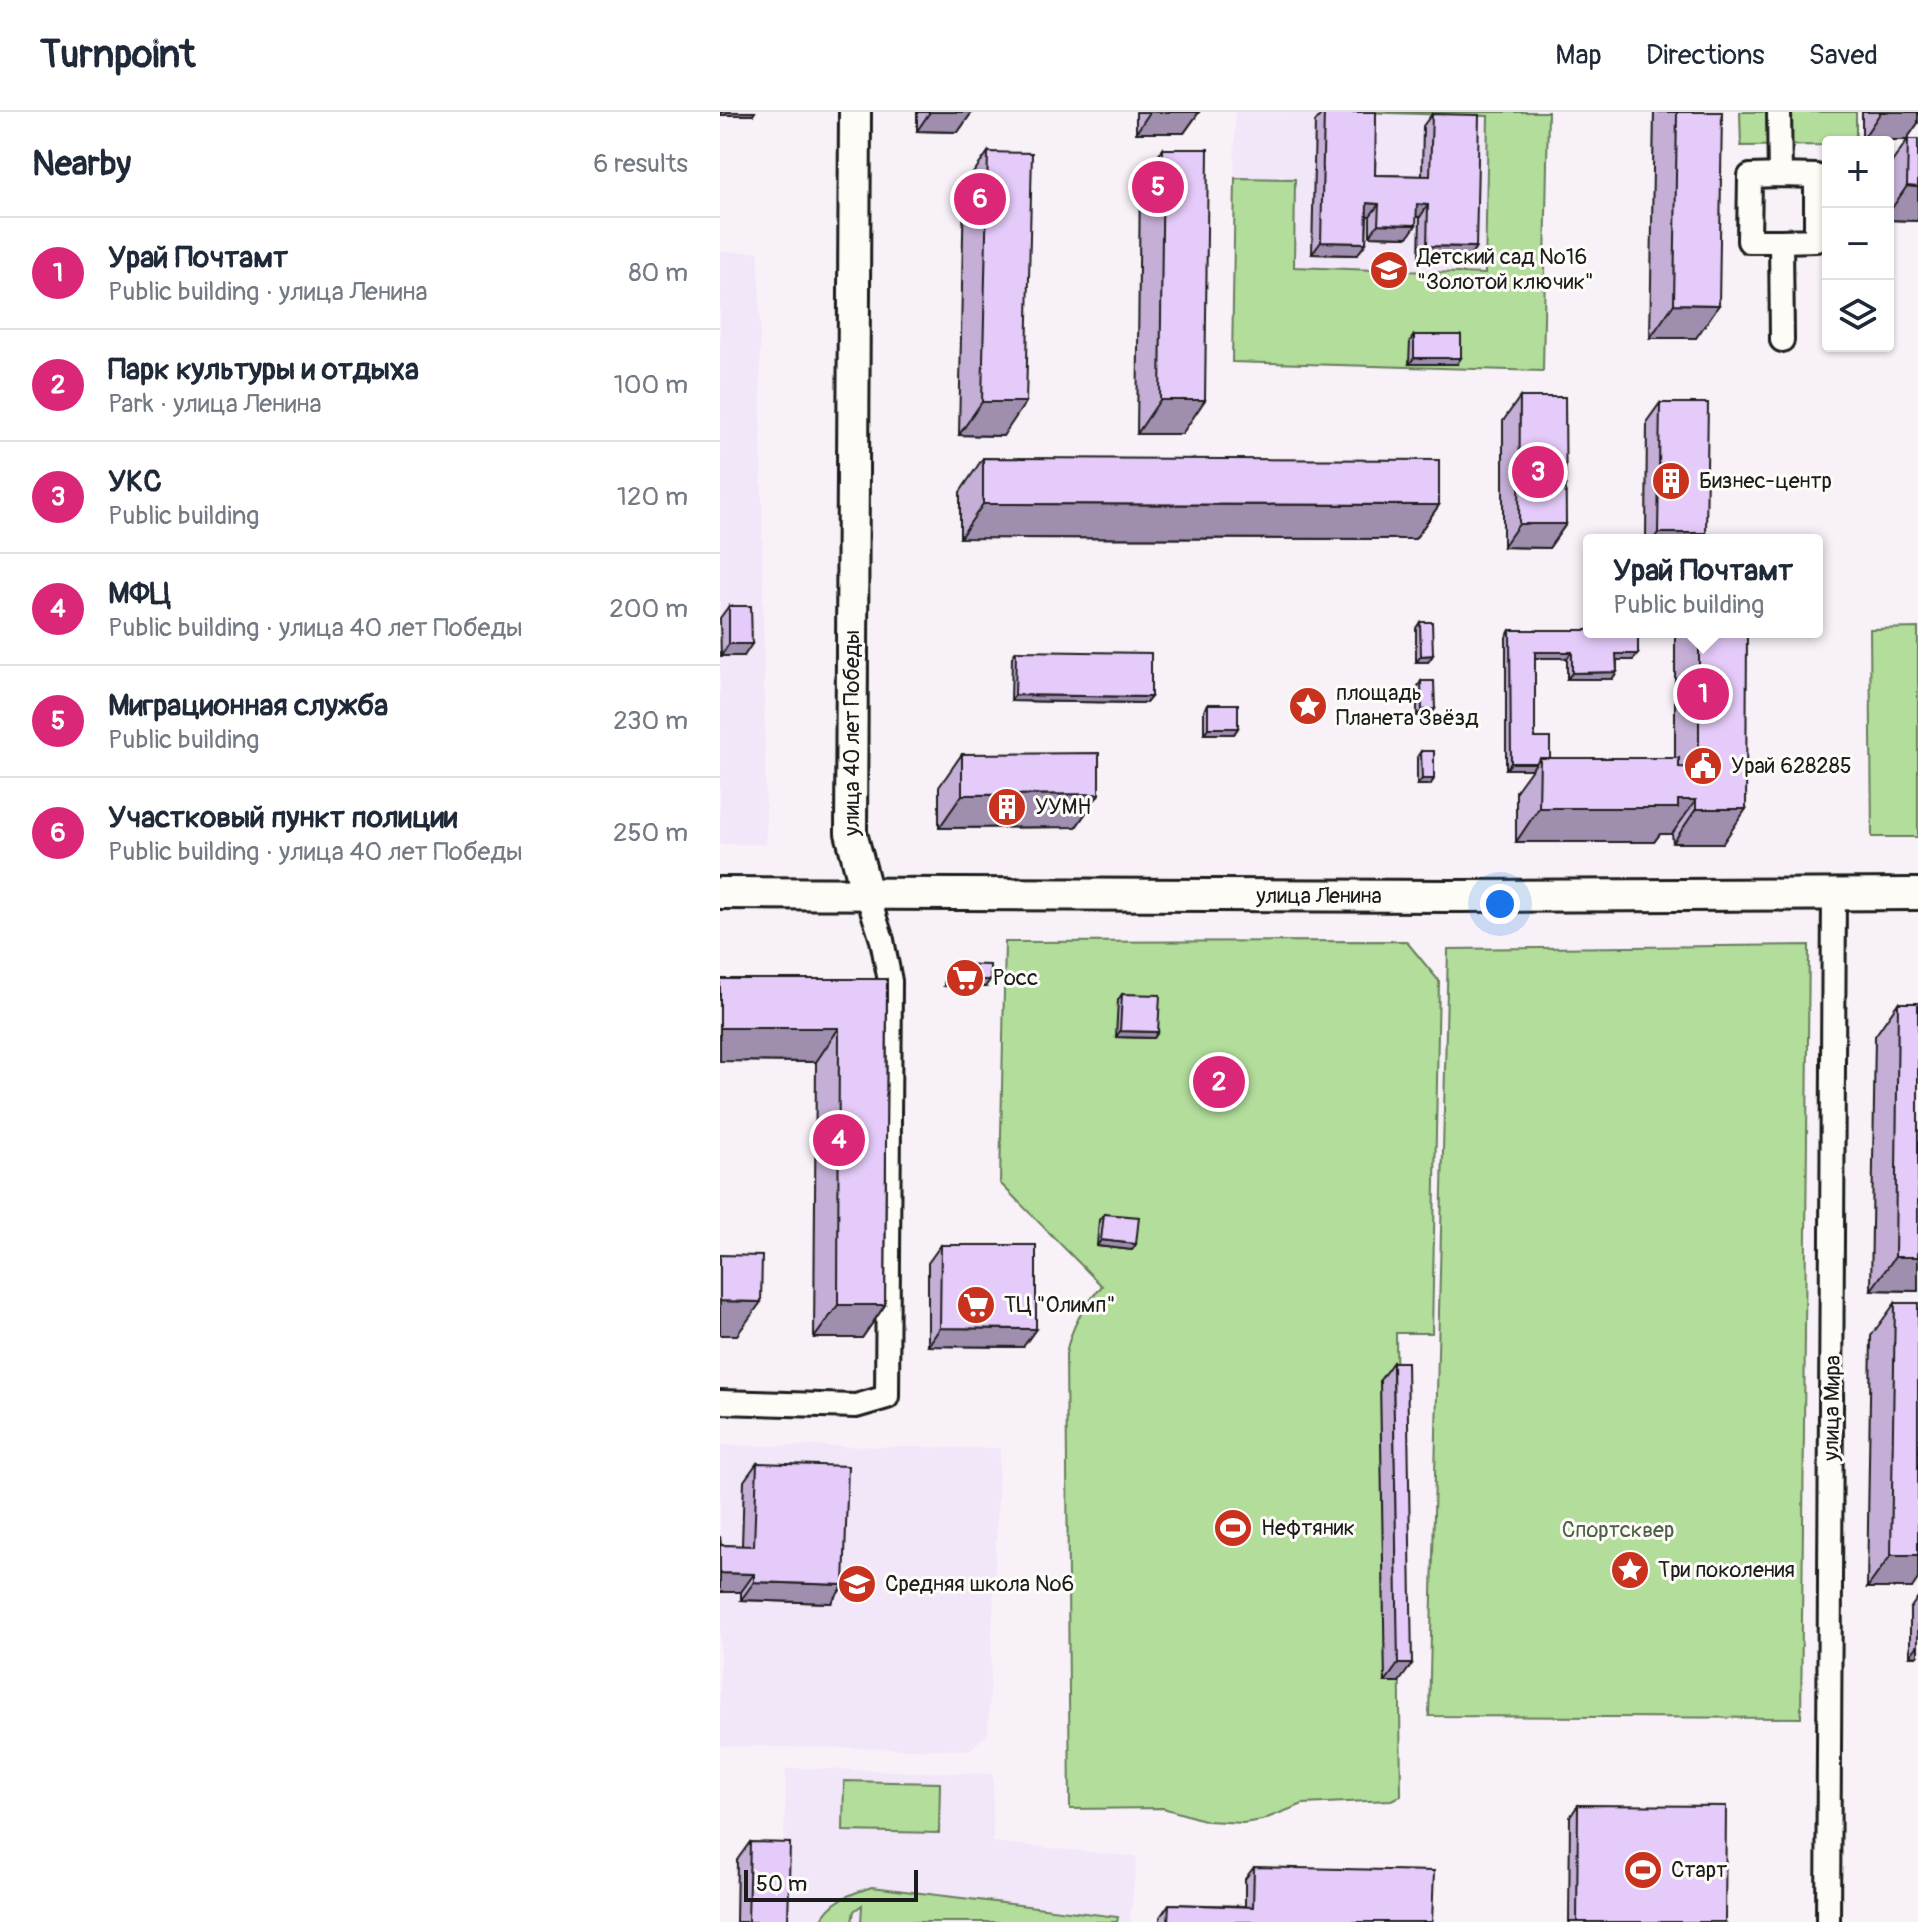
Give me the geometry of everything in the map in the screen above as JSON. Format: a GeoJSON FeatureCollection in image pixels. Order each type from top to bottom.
{"type":"FeatureCollection","features":[{"type":"Feature","properties":{"kind":"main road","name":"улица 40 лет Победы"},"geometry":{"type":"LineString","coordinates":[[855,112],[851,825],[852,845],[867,894]]}},
{"type":"Feature","properties":{"kind":"main road","name":"улица Ленина"},"geometry":{"type":"LineString","coordinates":[[720,893],[1918,894]]}},
{"type":"Feature","properties":{"kind":"street"},"geometry":{"type":"LineString","coordinates":[[1779,112],[1780,175]]}},
{"type":"Feature","properties":{"kind":"street"},"geometry":{"type":"LineString","coordinates":[[1780,175],[1816,176],[1816,240],[1749,241],[1750,176],[1780,175]]}},
{"type":"Feature","properties":{"kind":"street"},"geometry":{"type":"LineString","coordinates":[[1781,241],[1782,340]]}},
{"type":"Feature","properties":{"kind":"street","name":"улица 40 лет Победы"},"geometry":{"type":"LineString","coordinates":[[720,1402],[856,1406],[887,1397],[890,981],[882,940],[867,894]]}},
{"type":"Feature","properties":{"kind":"street","name":"улица Мира"},"geometry":{"type":"LineString","coordinates":[[1828,1922],[1834,894]]}},
{"type":"Feature","properties":{"kind":"shaded area","name":"Детский сад №16 \"Золотой ключик\""},"geometry":{"type":"Polygon","coordinates":[[[1235,112],[1548,112],[1543,371],[1232,362],[1235,112]]]}},
{"type":"Feature","properties":{"kind":"shaded area"},"geometry":{"type":"Polygon","coordinates":[[[720,252],[759,252],[766,844],[720,844],[720,252]]]}},
{"type":"Feature","properties":{"kind":"shaded area","name":"Средняя школа №6"},"geometry":{"type":"Polygon","coordinates":[[[720,1445],[1000,1448],[988,1734],[969,1750],[720,1746],[720,1445]]]}},
{"type":"Feature","properties":{"kind":"shaded area"},"geometry":{"type":"Polygon","coordinates":[[[786,1769],[993,1774],[993,1842],[1137,1857],[1130,1922],[782,1922],[786,1769]]]}},
{"type":"Feature","properties":{"kind":"green space"},"geometry":{"type":"Polygon","coordinates":[[[1355,112],[1548,112],[1543,371],[1232,362],[1235,178],[1295,179],[1294,267],[1485,274],[1488,116],[1355,112]]]}},
{"type":"Feature","properties":{"kind":"green space"},"geometry":{"type":"Polygon","coordinates":[[[1740,112],[1856,112],[1856,136],[1822,136],[1822,145],[1741,146],[1740,112]]]}},
{"type":"Feature","properties":{"kind":"green space"},"geometry":{"type":"Polygon","coordinates":[[[1918,628],[1918,837],[1872,837],[1870,629],[1918,628]]]}},
{"type":"Feature","properties":{"kind":"green space"},"geometry":{"type":"Polygon","coordinates":[[[1406,941],[1439,981],[1432,1333],[1396,1333],[1401,1796],[1391,1800],[1303,1804],[1262,1820],[1243,1823],[1207,1821],[1163,1808],[1070,1809],[1066,1354],[1079,1318],[1102,1286],[1000,1183],[1005,942],[1406,941]]]}},
{"type":"Feature","properties":{"kind":"green space","name":"Спортсквер"},"geometry":{"type":"Polygon","coordinates":[[[1809,945],[1801,1718],[1429,1716],[1448,949],[1809,945]]]}},
{"type":"Feature","properties":{"kind":"green space"},"geometry":{"type":"Polygon","coordinates":[[[844,1781],[940,1783],[939,1833],[843,1831],[844,1781]]]}},
{"type":"Feature","properties":{"kind":"green space"},"geometry":{"type":"Polygon","coordinates":[[[872,1887],[1118,1917],[1117,1922],[861,1922],[862,1905],[854,1911],[852,1922],[820,1922],[835,1903],[872,1887]]]}},
{"type":"Feature","properties":{"kind":"building"},"geometry":{"type":"Polygon","coordinates":[[[1324,112],[1376,112],[1375,175],[1430,176],[1432,114],[1479,115],[1476,247],[1427,246],[1428,205],[1417,204],[1416,225],[1378,224],[1379,204],[1367,203],[1366,243],[1321,242],[1324,112]]]}},
{"type":"Feature","properties":{"kind":"building"},"geometry":{"type":"Polygon","coordinates":[[[1677,112],[1722,112],[1719,305],[1674,304],[1677,112]]]}},
{"type":"Feature","properties":{"kind":"building"},"geometry":{"type":"Polygon","coordinates":[[[1908,139],[1918,139],[1918,187],[1907,186],[1908,139]]]}},
{"type":"Feature","properties":{"kind":"building"},"geometry":{"type":"Polygon","coordinates":[[[1163,149],[1208,149],[1205,400],[1160,400],[1163,149]]]}},
{"type":"Feature","properties":{"kind":"building"},"geometry":{"type":"Polygon","coordinates":[[[988,152],[1032,153],[1026,402],[982,402],[988,152]]]}},
{"type":"Feature","properties":{"kind":"building"},"geometry":{"type":"Polygon","coordinates":[[[1414,335],[1461,335],[1461,358],[1414,358],[1414,335]]]}},
{"type":"Feature","properties":{"kind":"building"},"geometry":{"type":"Polygon","coordinates":[[[1520,397],[1565,397],[1566,524],[1519,524],[1520,397]]]}},
{"type":"Feature","properties":{"kind":"building","name":"Бизнес-центр"},"geometry":{"type":"Polygon","coordinates":[[[1660,403],[1708,403],[1706,533],[1658,533],[1660,403]]]}},
{"type":"Feature","properties":{"kind":"building"},"geometry":{"type":"Polygon","coordinates":[[[983,458],[1439,460],[1439,505],[983,504],[983,458]]]}},
{"type":"Feature","properties":{"kind":"building"},"geometry":{"type":"Polygon","coordinates":[[[729,606],[751,606],[752,644],[729,644],[729,606]]]}},
{"type":"Feature","properties":{"kind":"building"},"geometry":{"type":"Polygon","coordinates":[[[1420,622],[1432,622],[1433,655],[1421,656],[1420,622]]]}},
{"type":"Feature","properties":{"kind":"building"},"geometry":{"type":"Polygon","coordinates":[[[1510,630],[1583,630],[1583,638],[1638,638],[1638,654],[1616,654],[1617,672],[1572,673],[1572,652],[1535,652],[1535,738],[1550,738],[1550,758],[1540,758],[1536,763],[1511,763],[1510,630]]]}},
{"type":"Feature","properties":{"kind":"building"},"geometry":{"type":"Polygon","coordinates":[[[1699,638],[1747,638],[1746,809],[1696,809],[1696,800],[1678,800],[1678,808],[1539,808],[1540,758],[1679,758],[1679,767],[1699,768],[1699,638]]]}},
{"type":"Feature","properties":{"kind":"building"},"geometry":{"type":"Polygon","coordinates":[[[1016,651],[1151,653],[1151,697],[1015,695],[1016,651]]]}},
{"type":"Feature","properties":{"kind":"building"},"geometry":{"type":"Polygon","coordinates":[[[1421,681],[1434,681],[1435,709],[1422,710],[1421,681]]]}},
{"type":"Feature","properties":{"kind":"building"},"geometry":{"type":"Polygon","coordinates":[[[1208,704],[1238,704],[1238,728],[1208,728],[1208,704]]]}},
{"type":"Feature","properties":{"kind":"building"},"geometry":{"type":"Polygon","coordinates":[[[1421,751],[1434,751],[1434,779],[1422,779],[1421,751]]]}},
{"type":"Feature","properties":{"kind":"building"},"geometry":{"type":"Polygon","coordinates":[[[1099,753],[1099,794],[962,795],[962,754],[1099,753]]]}},
{"type":"Feature","properties":{"kind":"building"},"geometry":{"type":"Polygon","coordinates":[[[949,964],[990,965],[990,980],[948,980],[949,964]]]}},
{"type":"Feature","properties":{"kind":"building"},"geometry":{"type":"Polygon","coordinates":[[[720,979],[887,979],[885,1305],[838,1305],[839,1028],[720,1028],[720,979]]]}},
{"type":"Feature","properties":{"kind":"building"},"geometry":{"type":"Polygon","coordinates":[[[1122,994],[1160,995],[1158,1032],[1120,1031],[1122,994]]]}},
{"type":"Feature","properties":{"kind":"building"},"geometry":{"type":"Polygon","coordinates":[[[1898,1003],[1918,1003],[1918,1257],[1895,1257],[1898,1003]]]}},
{"type":"Feature","properties":{"kind":"building"},"geometry":{"type":"Polygon","coordinates":[[[1104,1214],[1139,1217],[1136,1244],[1101,1240],[1104,1214]]]}},
{"type":"Feature","properties":{"kind":"building","name":"ТЦ \"Олимп\""},"geometry":{"type":"Polygon","coordinates":[[[941,1245],[1036,1245],[1036,1329],[940,1328],[941,1245]]]}},
{"type":"Feature","properties":{"kind":"building"},"geometry":{"type":"Polygon","coordinates":[[[720,1255],[762,1256],[761,1302],[720,1301],[720,1255]]]}},
{"type":"Feature","properties":{"kind":"building"},"geometry":{"type":"Polygon","coordinates":[[[1895,1303],[1918,1303],[1918,1555],[1891,1555],[1895,1303]]]}},
{"type":"Feature","properties":{"kind":"building"},"geometry":{"type":"Polygon","coordinates":[[[1393,1362],[1407,1362],[1412,1664],[1398,1664],[1393,1362]]]}},
{"type":"Feature","properties":{"kind":"building"},"geometry":{"type":"Polygon","coordinates":[[[757,1463],[848,1466],[844,1585],[754,1582],[754,1574],[720,1573],[720,1536],[721,1545],[754,1546],[757,1463]]]}},
{"type":"Feature","properties":{"kind":"building","name":"Старт"},"geometry":{"type":"Polygon","coordinates":[[[1578,1805],[1726,1806],[1725,1922],[1577,1922],[1578,1805]]]}},
{"type":"Feature","properties":{"kind":"building"},"geometry":{"type":"Polygon","coordinates":[[[750,1842],[790,1843],[788,1922],[748,1922],[750,1842]]]}},
{"type":"Feature","properties":{"kind":"building"},"geometry":{"type":"Polygon","coordinates":[[[1254,1867],[1434,1871],[1432,1922],[1168,1922],[1169,1904],[1253,1907],[1254,1867]]]}},
{"type":"Feature","properties":{"kind":"place","name":"Миграционная служба"},"geometry":{"type":"Point","coordinates":[1158,187]}},
{"type":"Feature","properties":{"kind":"place","name":"Участковый пункт полиции"},"geometry":{"type":"Point","coordinates":[980,199]}},
{"type":"Feature","properties":{"kind":"place","name":"Детский сад №16 \"Золотой ключик\""},"geometry":{"type":"Point","coordinates":[1389,270]}},
{"type":"Feature","properties":{"kind":"place","name":"УКС"},"geometry":{"type":"Point","coordinates":[1538,472]}},
{"type":"Feature","properties":{"kind":"place","name":"Бизнес-центр"},"geometry":{"type":"Point","coordinates":[1671,481]}},
{"type":"Feature","properties":{"kind":"place","name":"Урай Почтамт"},"geometry":{"type":"Point","coordinates":[1703,694]}},
{"type":"Feature","properties":{"kind":"place","name":"площадь Планета Звёзд"},"geometry":{"type":"Point","coordinates":[1308,706]}},
{"type":"Feature","properties":{"kind":"place","name":"Урай 628285"},"geometry":{"type":"Point","coordinates":[1703,766]}},
{"type":"Feature","properties":{"kind":"place","name":"УУМН"},"geometry":{"type":"Point","coordinates":[1007,807]}},
{"type":"Feature","properties":{"kind":"place","name":"Росс"},"geometry":{"type":"Point","coordinates":[965,978]}},
{"type":"Feature","properties":{"kind":"place","name":"Парк культуры и отдыха"},"geometry":{"type":"Point","coordinates":[1219,1082]}},
{"type":"Feature","properties":{"kind":"place","name":"МФЦ"},"geometry":{"type":"Point","coordinates":[839,1140]}},
{"type":"Feature","properties":{"kind":"place","name":"ТЦ \"Олимп\""},"geometry":{"type":"Point","coordinates":[976,1305]}},
{"type":"Feature","properties":{"kind":"place","name":"Нефтяник"},"geometry":{"type":"Point","coordinates":[1233,1528]}},
{"type":"Feature","properties":{"kind":"place","name":"Три поколения"},"geometry":{"type":"Point","coordinates":[1630,1570]}},
{"type":"Feature","properties":{"kind":"place","name":"Средняя школа №6"},"geometry":{"type":"Point","coordinates":[857,1584]}},
{"type":"Feature","properties":{"kind":"place","name":"Старт"},"geometry":{"type":"Point","coordinates":[1643,1870]}}]}
